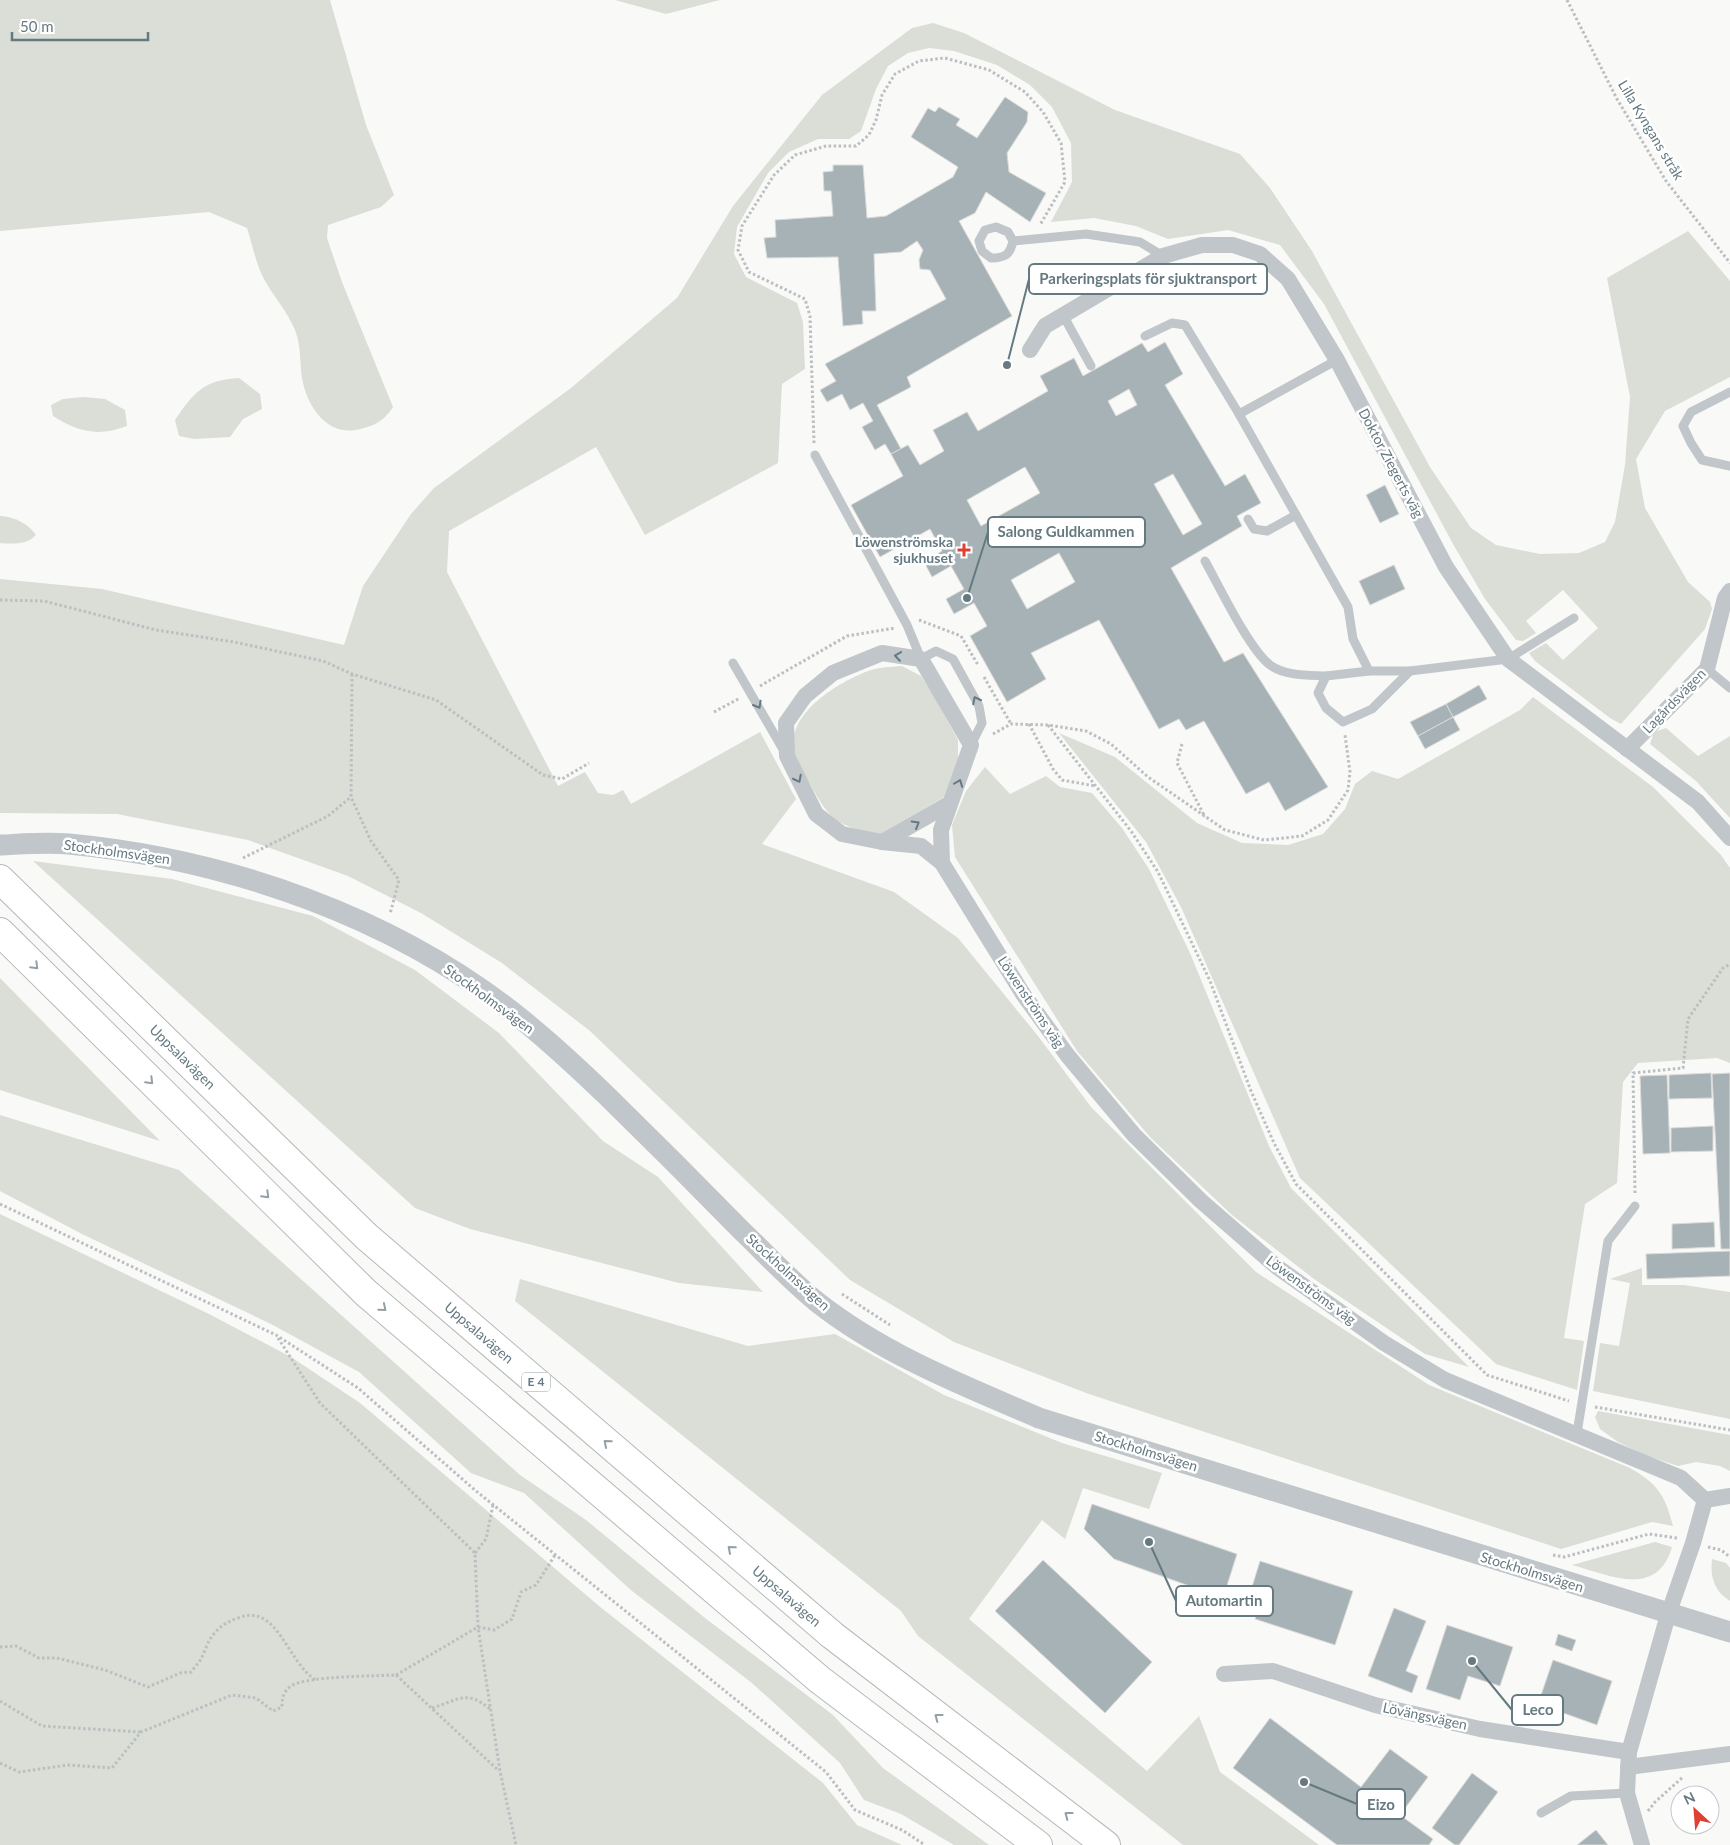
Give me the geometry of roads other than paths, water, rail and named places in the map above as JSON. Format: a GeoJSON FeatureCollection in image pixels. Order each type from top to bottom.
{"type":"FeatureCollection","features":[{"type":"Feature","properties":{"kind":"highway","name":"Uppsalavägen"},"geometry":{"type":"LineString","coordinates":[[0,879],[367,1237],[832,1636],[1106,1845]]}},
{"type":"Feature","properties":{"kind":"highway"},"geometry":{"type":"LineString","coordinates":[[0,932],[366,1293],[820,1680],[1038,1845]]}},
{"type":"Feature","properties":{"kind":"street","name":"Doktor Ziegerts väg"},"geometry":{"type":"LineString","coordinates":[[1030,350],[1045,326],[1163,256],[1202,245],[1233,245],[1260,254],[1288,279],[1337,360],[1446,567],[1508,658],[1698,802],[1730,838]]}},
{"type":"Feature","properties":{"kind":"street","name":"Lagårdsvägen"},"geometry":{"type":"LineString","coordinates":[[1627,749],[1708,669],[1725,598],[1730,591]]}},
{"type":"Feature","properties":{"kind":"street","name":"Löwenströms väg"},"geometry":{"type":"LineString","coordinates":[[921,659],[882,653],[833,673],[805,696],[786,723],[787,756],[816,814],[842,834],[882,842],[921,846],[942,863],[1023,994],[1068,1056],[1134,1136],[1201,1201],[1277,1267],[1384,1343],[1445,1380],[1577,1433],[1681,1478],[1705,1500]]}},
{"type":"Feature","properties":{"kind":"street"},"geometry":{"type":"LineString","coordinates":[[921,659],[971,745]]}},
{"type":"Feature","properties":{"kind":"street","name":"Löwenströms väg"},"geometry":{"type":"LineString","coordinates":[[942,863],[941,830],[971,745]]}},
{"type":"Feature","properties":{"kind":"street"},"geometry":{"type":"LineString","coordinates":[[882,842],[949,804]]}},
{"type":"Feature","properties":{"kind":"street","name":"Stockholmsvägen"},"geometry":{"type":"LineString","coordinates":[[1,845],[66,844],[157,856],[226,872],[304,896],[378,930],[450,968],[520,1017],[606,1095],[816,1301],[875,1341],[947,1379],[1039,1418],[1668,1615],[1730,1632]]}},
{"type":"Feature","properties":{"kind":"street"},"geometry":{"type":"LineString","coordinates":[[1642,1845],[1627,1793],[1629,1760],[1668,1615],[1693,1543],[1705,1500],[1730,1496]]}},
{"type":"Feature","properties":{"kind":"street","name":"Lövängsvägen"},"geometry":{"type":"LineString","coordinates":[[1224,1674],[1273,1671],[1375,1706],[1629,1760],[1709,1758],[1730,1754]]}},
{"type":"Feature","properties":{"kind":"lane"},"geometry":{"type":"LineString","coordinates":[[1013,241],[1030,241],[1086,234],[1140,242],[1163,256]]}},
{"type":"Feature","properties":{"kind":"lane"},"geometry":{"type":"LineString","coordinates":[[1063,315],[1091,366]]}},
{"type":"Feature","properties":{"kind":"lane"},"geometry":{"type":"LineString","coordinates":[[1145,336],[1172,323],[1185,325],[1239,414],[1348,607],[1353,639],[1370,671]]}},
{"type":"Feature","properties":{"kind":"lane"},"geometry":{"type":"LineString","coordinates":[[1239,414],[1337,360]]}},
{"type":"Feature","properties":{"kind":"lane"},"geometry":{"type":"LineString","coordinates":[[1730,392],[1690,412],[1683,426],[1702,460],[1730,466]]}},
{"type":"Feature","properties":{"kind":"lane"},"geometry":{"type":"LineString","coordinates":[[815,455],[906,625],[921,659],[936,651],[953,659],[979,706],[982,723],[971,745]]}},
{"type":"Feature","properties":{"kind":"lane"},"geometry":{"type":"LineString","coordinates":[[1248,519],[1254,528],[1267,530],[1296,515]]}},
{"type":"Feature","properties":{"kind":"lane"},"geometry":{"type":"LineString","coordinates":[[1204,561],[1248,638],[1270,665],[1293,674],[1326,676],[1370,671],[1410,671],[1508,658],[1574,618]]}},
{"type":"Feature","properties":{"kind":"lane"},"geometry":{"type":"LineString","coordinates":[[733,663],[787,756]]}},
{"type":"Feature","properties":{"kind":"lane"},"geometry":{"type":"LineString","coordinates":[[1708,669],[1730,688]]}},
{"type":"Feature","properties":{"kind":"lane"},"geometry":{"type":"LineString","coordinates":[[1326,676],[1318,693],[1326,708],[1344,722],[1372,709],[1410,671]]}},
{"type":"Feature","properties":{"kind":"lane"},"geometry":{"type":"LineString","coordinates":[[1577,1433],[1608,1241],[1636,1206]]}},
{"type":"Feature","properties":{"kind":"lane"},"geometry":{"type":"LineString","coordinates":[[1541,1813],[1571,1796],[1627,1793]]}},
{"type":"Feature","properties":{"kind":"place","name":"Parkeringsplats för sjuktransport"},"geometry":{"type":"Point","coordinates":[1007,365]}},
{"type":"Feature","properties":{"kind":"place","name":"Löwenströmska sjukhuset"},"geometry":{"type":"Point","coordinates":[964,550]}},
{"type":"Feature","properties":{"kind":"place","name":"Salong Guldkammen"},"geometry":{"type":"Point","coordinates":[967,598]}},
{"type":"Feature","properties":{"kind":"place","name":"Automartin"},"geometry":{"type":"Point","coordinates":[1149,1542]}},
{"type":"Feature","properties":{"kind":"place","name":"Leco"},"geometry":{"type":"Point","coordinates":[1472,1661]}},
{"type":"Feature","properties":{"kind":"place","name":"Eizo"},"geometry":{"type":"Point","coordinates":[1304,1782]}}]}
